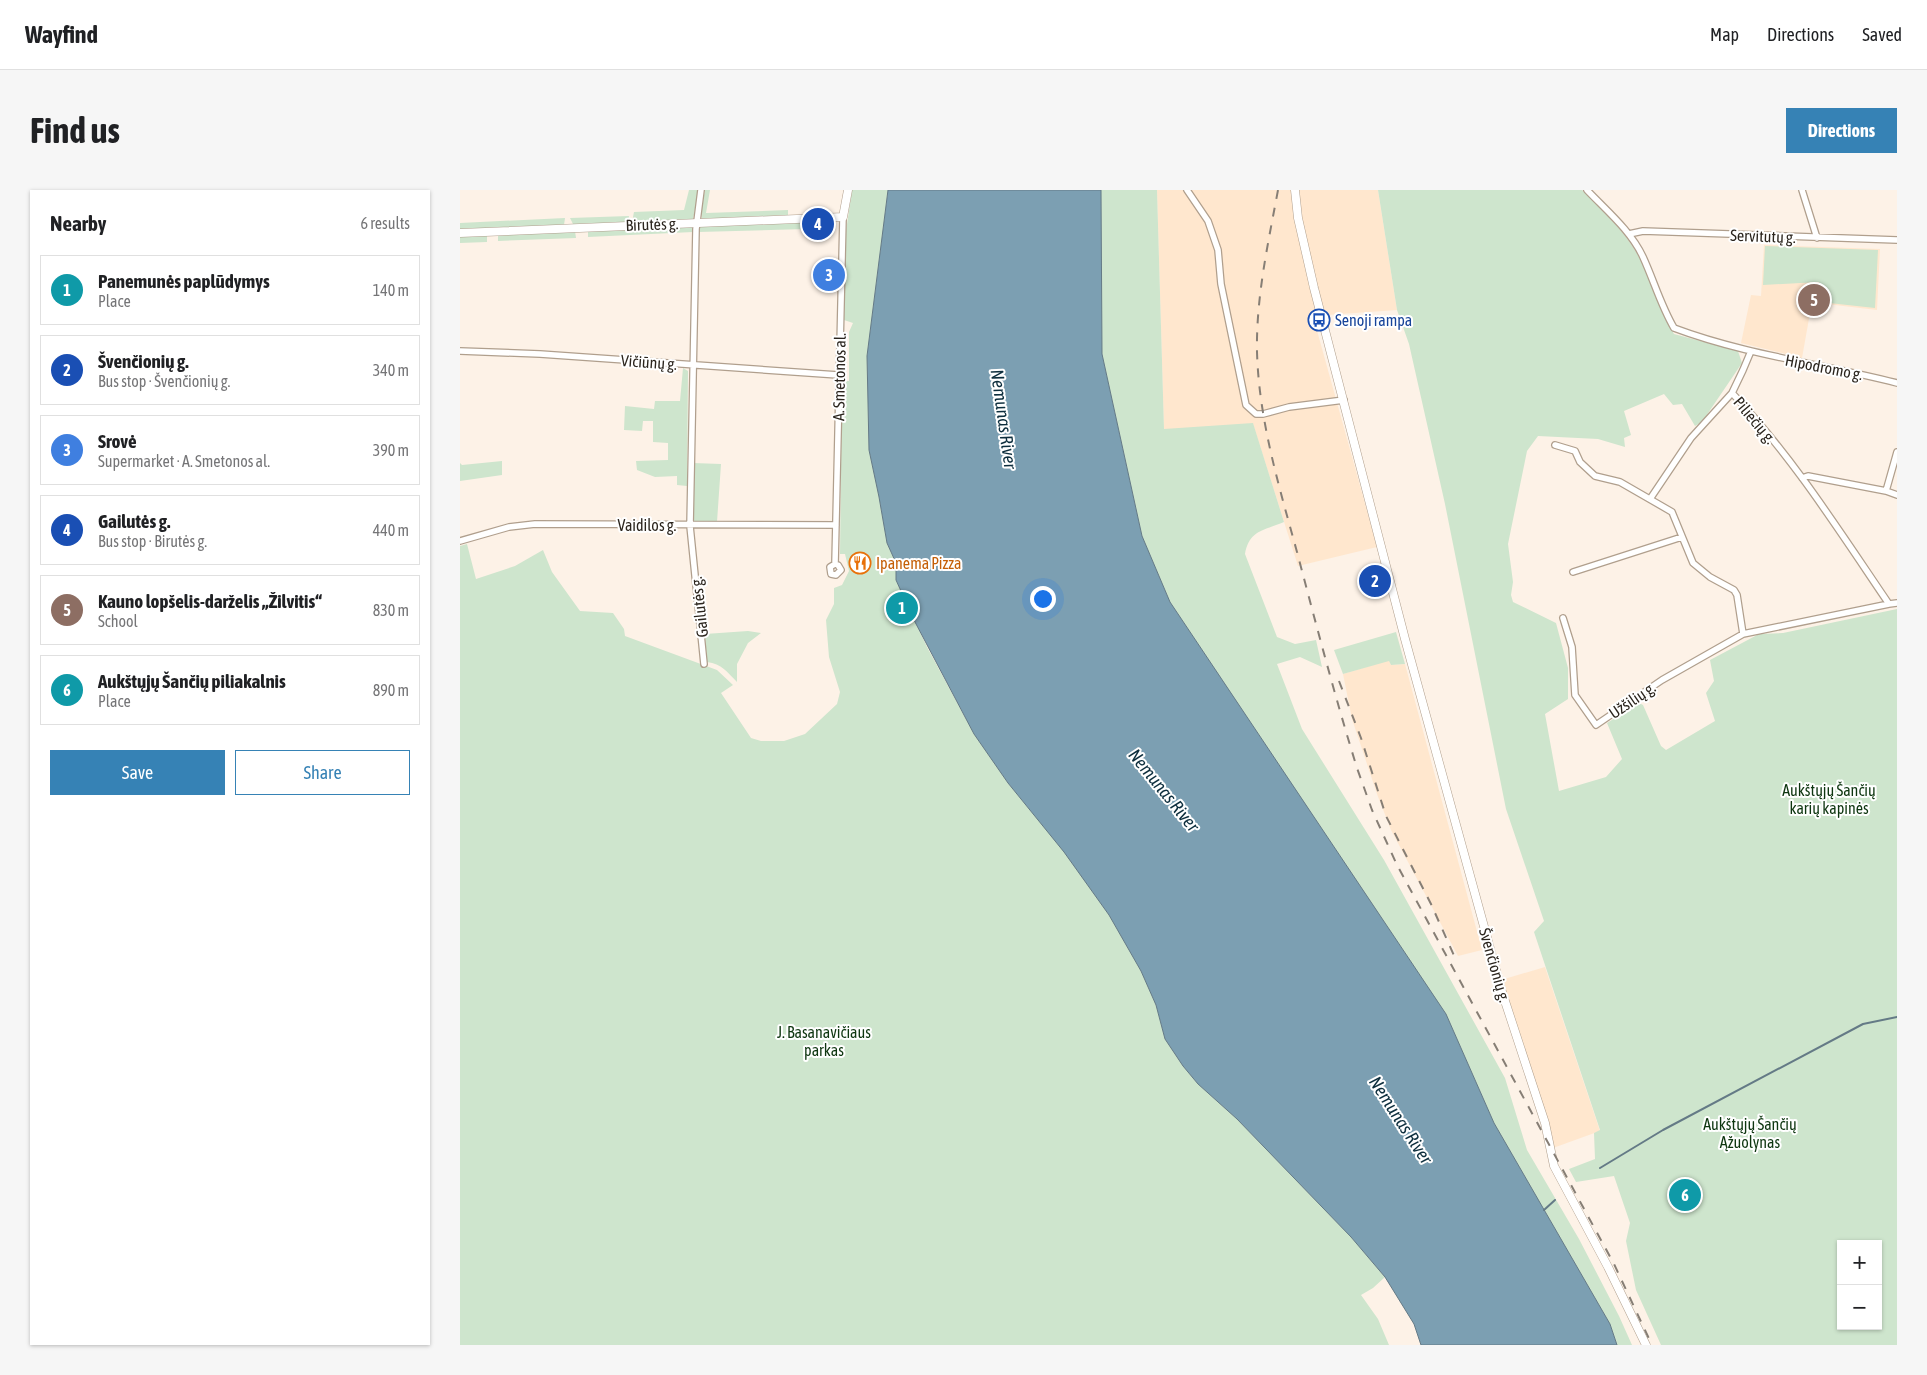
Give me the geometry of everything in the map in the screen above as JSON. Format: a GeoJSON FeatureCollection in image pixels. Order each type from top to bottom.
{"type":"FeatureCollection","features":[{"type":"Feature","properties":{"kind":"street","name":"Gailutės g."},"geometry":{"type":"LineString","coordinates":[[702,190],[696,222],[690,526],[704,664]]}},
{"type":"Feature","properties":{"kind":"street","name":"A. Smetonos al."},"geometry":{"type":"LineString","coordinates":[[835,564],[843,216],[848,190]]}},
{"type":"Feature","properties":{"kind":"street"},"geometry":{"type":"LineString","coordinates":[[1187,190],[1208,221],[1218,250],[1221,284],[1246,405],[1256,414],[1263,414],[1289,407],[1344,400]]}},
{"type":"Feature","properties":{"kind":"street","name":"Švenčionių g."},"geometry":{"type":"LineString","coordinates":[[1294,190],[1305,250],[1421,697],[1502,992],[1526,1070],[1545,1123],[1554,1166],[1620,1291],[1646,1345]]}},
{"type":"Feature","properties":{"kind":"street"},"geometry":{"type":"LineString","coordinates":[[1587,190],[1629,234],[1643,256],[1666,314],[1674,328],[1750,350]]}},
{"type":"Feature","properties":{"kind":"street"},"geometry":{"type":"LineString","coordinates":[[1802,190],[1817,238]]}},
{"type":"Feature","properties":{"kind":"street","name":"Birutės g."},"geometry":{"type":"LineString","coordinates":[[460,233],[843,216]]}},
{"type":"Feature","properties":{"kind":"street","name":"Servitutų g."},"geometry":{"type":"LineString","coordinates":[[1629,234],[1643,231],[1897,240]]}},
{"type":"Feature","properties":{"kind":"street","name":"Hipodromo g."},"geometry":{"type":"LineString","coordinates":[[1750,350],[1770,356],[1851,371],[1897,383]]}},
{"type":"Feature","properties":{"kind":"street","name":"Piliečių g."},"geometry":{"type":"LineString","coordinates":[[1750,350],[1732,393],[1745,406],[1802,478],[1889,604]]}},
{"type":"Feature","properties":{"kind":"street","name":"Vičiūnų g."},"geometry":{"type":"LineString","coordinates":[[460,351],[540,354],[838,375]]}},
{"type":"Feature","properties":{"kind":"street"},"geometry":{"type":"LineString","coordinates":[[1650,499],[1691,438],[1732,393]]}},
{"type":"Feature","properties":{"kind":"street"},"geometry":{"type":"LineString","coordinates":[[1555,445],[1575,451],[1580,462],[1595,476],[1620,482],[1672,512],[1693,563],[1699,569],[1734,590],[1737,595],[1743,634]]}},
{"type":"Feature","properties":{"kind":"street"},"geometry":{"type":"LineString","coordinates":[[1886,491],[1897,452]]}},
{"type":"Feature","properties":{"kind":"street"},"geometry":{"type":"LineString","coordinates":[[1802,478],[1808,476],[1886,491],[1897,495]]}},
{"type":"Feature","properties":{"kind":"street","name":"Vaidilos g."},"geometry":{"type":"LineString","coordinates":[[460,542],[523,525],[836,525]]}},
{"type":"Feature","properties":{"kind":"street"},"geometry":{"type":"LineString","coordinates":[[1573,572],[1682,537]]}},
{"type":"Feature","properties":{"kind":"street"},"geometry":{"type":"LineString","coordinates":[[1889,604],[1897,603]]}},
{"type":"Feature","properties":{"kind":"street","name":"Užšilių g."},"geometry":{"type":"LineString","coordinates":[[1562,618],[1572,647],[1575,695],[1596,724],[1656,684],[1743,634],[1889,604]]}},
{"type":"Feature","properties":{"kind":"shaded area"},"geometry":{"type":"Polygon","coordinates":[[[1157,190],[1378,190],[1397,310],[1313,316],[1377,547],[1298,566],[1253,424],[1164,430],[1157,190]]]}},
{"type":"Feature","properties":{"kind":"shaded area"},"geometry":{"type":"Polygon","coordinates":[[[1764,245],[1880,249],[1877,310],[1818,303],[1813,306],[1802,358],[1741,343],[1751,295],[1761,296],[1764,245]]]}},
{"type":"Feature","properties":{"kind":"shaded area"},"geometry":{"type":"Polygon","coordinates":[[[1389,660],[1391,665],[1405,664],[1482,950],[1458,956],[1391,830],[1352,719],[1343,674],[1389,660]]]}},
{"type":"Feature","properties":{"kind":"shaded area"},"geometry":{"type":"Polygon","coordinates":[[[1545,967],[1600,1131],[1553,1148],[1552,1135],[1524,1057],[1501,980],[1545,967]]]}},
{"type":"Feature","properties":{"kind":"green space"},"geometry":{"type":"Polygon","coordinates":[[[689,190],[699,190],[693,219],[635,222],[634,212],[684,210],[689,190]]]}},
{"type":"Feature","properties":{"kind":"green space"},"geometry":{"type":"Polygon","coordinates":[[[705,190],[710,190],[706,213],[788,210],[788,215],[702,219],[701,210],[705,190]]]}},
{"type":"Feature","properties":{"kind":"green space","name":"J. Basanavičiaus parkas"},"geometry":{"type":"Polygon","coordinates":[[[852,190],[888,190],[867,356],[869,450],[887,543],[896,563],[896,580],[902,594],[927,647],[974,734],[1008,783],[1064,851],[1109,915],[1141,971],[1156,1005],[1165,1039],[1183,1066],[1198,1084],[1237,1119],[1351,1237],[1385,1277],[1373,1288],[1361,1295],[1378,1319],[1389,1345],[460,1345],[460,546],[467,544],[476,579],[515,566],[543,550],[552,572],[580,611],[613,613],[624,629],[625,636],[717,670],[733,685],[721,693],[751,738],[761,741],[784,741],[805,734],[837,704],[840,692],[829,657],[826,620],[834,604],[834,588],[842,585],[849,571],[845,554],[840,554],[842,381],[849,381],[849,332],[853,323],[844,320],[846,231],[852,190]]]}},
{"type":"Feature","properties":{"kind":"green space"},"geometry":{"type":"Polygon","coordinates":[[[1101,190],[1157,190],[1164,429],[1253,423],[1284,522],[1264,529],[1254,535],[1247,546],[1245,554],[1277,637],[1295,644],[1316,640],[1322,667],[1300,657],[1277,664],[1302,729],[1384,860],[1505,1078],[1527,1150],[1579,1239],[1632,1345],[1617,1345],[1610,1324],[1494,1123],[1446,1014],[1170,602],[1142,536],[1102,354],[1101,190]]]}},
{"type":"Feature","properties":{"kind":"green space","name":"Aukštųjų Šančių Ąžuolynas"},"geometry":{"type":"Polygon","coordinates":[[[1378,190],[1582,190],[1613,222],[1639,257],[1674,334],[1738,351],[1742,363],[1702,422],[1695,426],[1682,404],[1673,405],[1664,394],[1624,411],[1631,435],[1624,438],[1625,447],[1598,439],[1538,436],[1527,451],[1508,544],[1513,582],[1511,595],[1513,602],[1556,623],[1568,668],[1568,699],[1545,714],[1559,791],[1606,777],[1622,759],[1607,723],[1639,703],[1643,705],[1661,746],[1666,750],[1715,721],[1706,693],[1714,681],[1710,660],[1759,634],[1783,633],[1897,609],[1897,1345],[1661,1345],[1636,1290],[1626,1241],[1630,1223],[1614,1176],[1576,1182],[1569,1169],[1595,1159],[1594,1133],[1600,1130],[1534,932],[1544,921],[1506,809],[1445,504],[1409,344],[1397,310],[1378,190]]]}},
{"type":"Feature","properties":{"kind":"green space"},"geometry":{"type":"Polygon","coordinates":[[[629,216],[628,222],[573,224],[570,218],[629,216]]]}},
{"type":"Feature","properties":{"kind":"green space"},"geometry":{"type":"Polygon","coordinates":[[[565,218],[564,225],[460,229],[460,223],[565,218]]]}},
{"type":"Feature","properties":{"kind":"green space"},"geometry":{"type":"Polygon","coordinates":[[[802,222],[806,229],[698,232],[699,226],[802,222]]]}},
{"type":"Feature","properties":{"kind":"green space"},"geometry":{"type":"Polygon","coordinates":[[[691,225],[693,232],[588,237],[588,230],[691,225]]]}},
{"type":"Feature","properties":{"kind":"green space"},"geometry":{"type":"Polygon","coordinates":[[[575,231],[576,238],[498,241],[498,234],[575,231]]]}},
{"type":"Feature","properties":{"kind":"green space"},"geometry":{"type":"Polygon","coordinates":[[[487,234],[487,242],[460,243],[460,236],[487,234]]]}},
{"type":"Feature","properties":{"kind":"green space"},"geometry":{"type":"Polygon","coordinates":[[[1765,246],[1878,250],[1875,308],[1820,302],[1819,282],[1763,285],[1765,246]]]}},
{"type":"Feature","properties":{"kind":"green space"},"geometry":{"type":"Polygon","coordinates":[[[683,368],[688,371],[687,486],[677,485],[677,476],[655,477],[637,470],[636,461],[668,460],[668,443],[653,442],[653,421],[643,421],[642,431],[624,430],[625,406],[654,409],[655,401],[680,401],[683,368]]]}},
{"type":"Feature","properties":{"kind":"green space"},"geometry":{"type":"Polygon","coordinates":[[[502,461],[502,475],[460,481],[460,463],[462,465],[502,461]]]}},
{"type":"Feature","properties":{"kind":"green space"},"geometry":{"type":"Polygon","coordinates":[[[693,463],[721,464],[717,522],[693,522],[693,463]]]}},
{"type":"Feature","properties":{"kind":"green space"},"geometry":{"type":"Polygon","coordinates":[[[748,631],[761,633],[748,643],[737,664],[737,682],[720,667],[707,662],[705,634],[748,631]]]}},
{"type":"Feature","properties":{"kind":"green space"},"geometry":{"type":"Polygon","coordinates":[[[1396,632],[1405,664],[1391,665],[1389,661],[1343,674],[1334,650],[1396,632]]]}},
{"type":"Feature","properties":{"kind":"water","name":"Nemunas River"},"geometry":{"type":"Polygon","coordinates":[[[888,190],[1101,190],[1102,354],[1142,536],[1170,602],[1446,1014],[1494,1123],[1610,1324],[1617,1345],[1421,1345],[1414,1324],[1385,1277],[1351,1237],[1237,1119],[1198,1084],[1165,1039],[1156,1005],[1141,971],[1109,915],[1064,852],[1008,783],[974,734],[915,622],[896,580],[896,563],[887,543],[869,450],[867,356],[888,190]]]}},
{"type":"Feature","properties":{"kind":"waterway"},"geometry":{"type":"LineString","coordinates":[[1600,1168],[1663,1130],[1863,1024],[1897,1017]]}},
{"type":"Feature","properties":{"kind":"waterway"},"geometry":{"type":"LineString","coordinates":[[1544,1210],[1555,1200]]}},
{"type":"Feature","properties":{"kind":"railway"},"geometry":{"type":"LineString","coordinates":[[1278,190],[1263,271],[1258,311],[1257,352],[1262,403],[1277,478],[1357,768],[1372,810],[1397,865],[1614,1264],[1652,1345]]}},
{"type":"Feature","properties":{"kind":"railway"},"geometry":{"type":"LineString","coordinates":[[1339,681],[1361,738],[1386,816],[1431,904],[1456,960]]}},
{"type":"Feature","properties":{"kind":"place","name":"Gailutės g."},"geometry":{"type":"Point","coordinates":[818,224]}},
{"type":"Feature","properties":{"kind":"place","name":"Srovė"},"geometry":{"type":"Point","coordinates":[829,275]}},
{"type":"Feature","properties":{"kind":"place","name":"Kauno lopšelis-darželis „Žilvitis“"},"geometry":{"type":"Point","coordinates":[1814,300]}},
{"type":"Feature","properties":{"kind":"place","name":"Senoji rampa"},"geometry":{"type":"Point","coordinates":[1319,320]}},
{"type":"Feature","properties":{"kind":"place","name":"Ipanema Pizza"},"geometry":{"type":"Point","coordinates":[860,563]}},
{"type":"Feature","properties":{"kind":"place","name":"Švenčionių g."},"geometry":{"type":"Point","coordinates":[1375,581]}},
{"type":"Feature","properties":{"kind":"place","name":"Panemunės paplūdymys"},"geometry":{"type":"Point","coordinates":[902,608]}},
{"type":"Feature","properties":{"kind":"place","name":"Aukštųjų Šančių piliakalnis"},"geometry":{"type":"Point","coordinates":[1685,1195]}},
{"type":"Feature","properties":{"kind":"park label","name":"Aukštųjų Šančių karių kapinės"},"geometry":{"type":"Point","coordinates":[1829,799]}}]}
